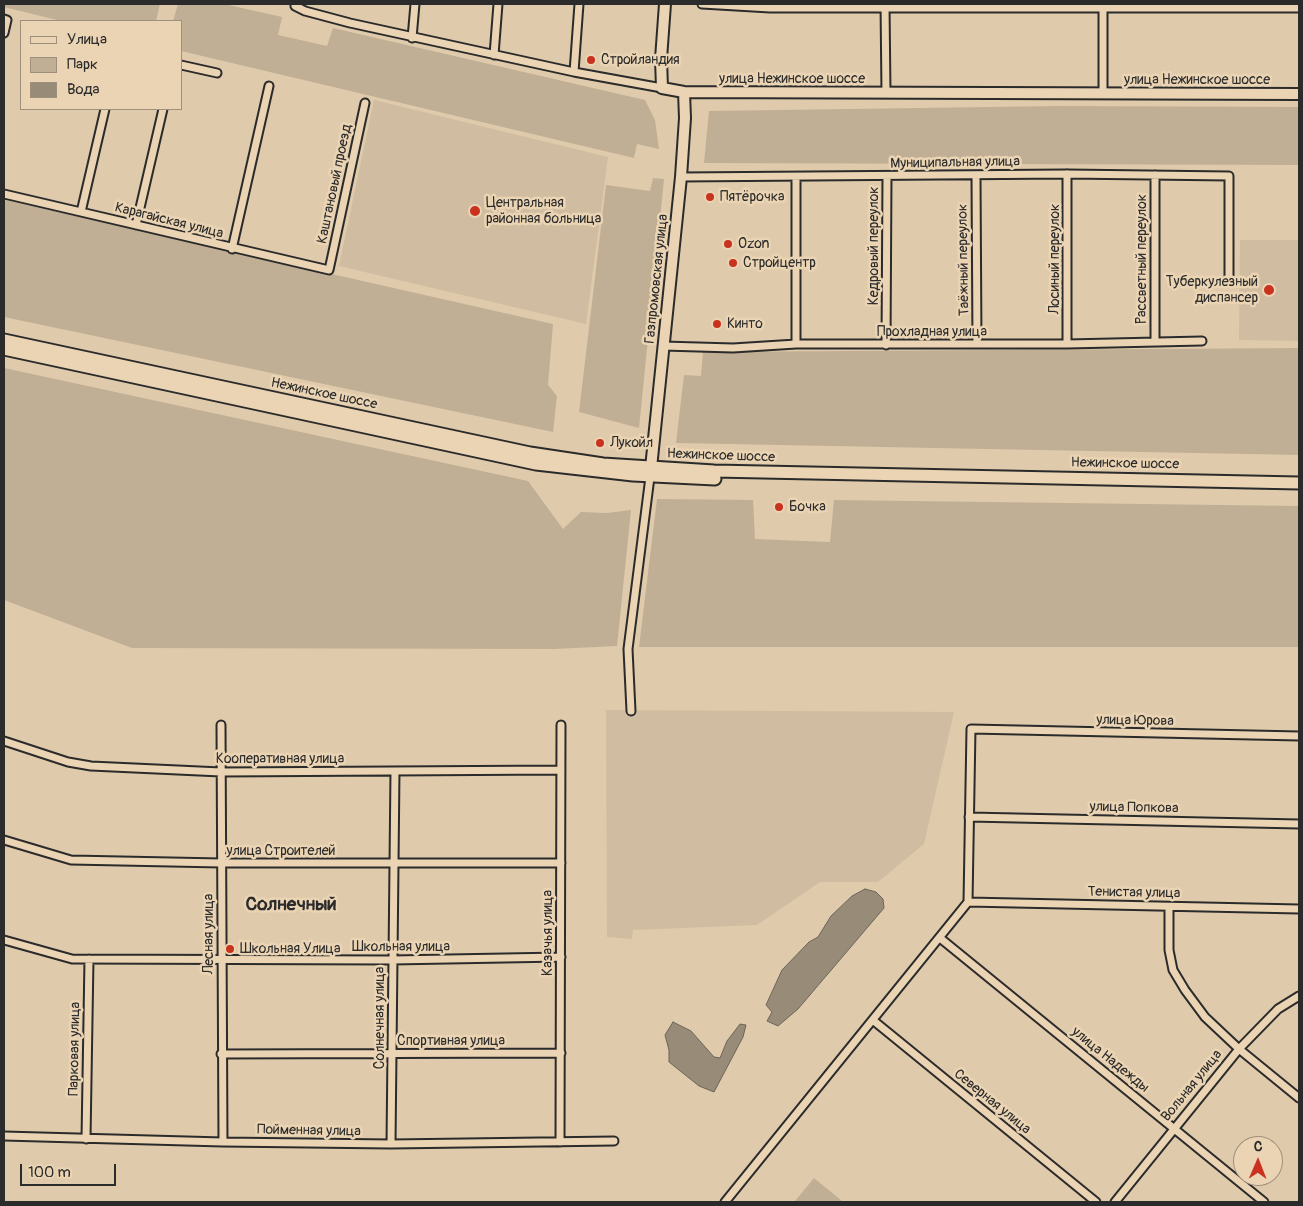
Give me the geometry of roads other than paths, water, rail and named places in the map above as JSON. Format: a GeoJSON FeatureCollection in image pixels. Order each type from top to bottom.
{"type":"FeatureCollection","features":[{"type":"Feature","properties":{"kind":"main road"},"geometry":{"type":"LineString","coordinates":[[662,88],[661,59],[665,4]]}},
{"type":"Feature","properties":{"kind":"main road","name":"улица Нежинское шоссе"},"geometry":{"type":"LineString","coordinates":[[662,88],[684,92],[1299,94]]}},
{"type":"Feature","properties":{"kind":"main road","name":"Газпромовская улица"},"geometry":{"type":"LineString","coordinates":[[650,473],[681,177],[685,125],[684,92]]}},
{"type":"Feature","properties":{"kind":"main road","name":"Нежинское шоссе"},"geometry":{"type":"LineString","coordinates":[[4,340],[530,453],[650,473],[1299,483]]}},
{"type":"Feature","properties":{"kind":"main road","name":"Нежинское шоссе"},"geometry":{"type":"LineString","coordinates":[[4,350],[536,464],[650,473],[1299,488]]}},
{"type":"Feature","properties":{"kind":"street"},"geometry":{"type":"LineString","coordinates":[[412,38],[415,4]]}},
{"type":"Feature","properties":{"kind":"street"},"geometry":{"type":"LineString","coordinates":[[494,55],[498,4]]}},
{"type":"Feature","properties":{"kind":"street"},"geometry":{"type":"LineString","coordinates":[[574,72],[579,4]]}},
{"type":"Feature","properties":{"kind":"street"},"geometry":{"type":"LineString","coordinates":[[702,4],[770,8],[885,6],[1299,8]]}},
{"type":"Feature","properties":{"kind":"street","name":"улица Нежинское шоссе"},"geometry":{"type":"LineString","coordinates":[[296,5],[305,11],[412,38],[574,72],[662,88]]}},
{"type":"Feature","properties":{"kind":"street"},"geometry":{"type":"LineString","coordinates":[[885,6],[886,93]]}},
{"type":"Feature","properties":{"kind":"street"},"geometry":{"type":"LineString","coordinates":[[1103,6],[1103,94]]}},
{"type":"Feature","properties":{"kind":"street"},"geometry":{"type":"LineString","coordinates":[[4,19],[7,20],[4,33]]}},
{"type":"Feature","properties":{"kind":"street"},"geometry":{"type":"LineString","coordinates":[[182,65],[218,73]]}},
{"type":"Feature","properties":{"kind":"street"},"geometry":{"type":"LineString","coordinates":[[232,249],[268,86]]}},
{"type":"Feature","properties":{"kind":"street","name":"Каштановый проезд"},"geometry":{"type":"LineString","coordinates":[[329,270],[365,103]]}},
{"type":"Feature","properties":{"kind":"street"},"geometry":{"type":"LineString","coordinates":[[81,212],[105,110]]}},
{"type":"Feature","properties":{"kind":"street"},"geometry":{"type":"LineString","coordinates":[[136,226],[163,110]]}},
{"type":"Feature","properties":{"kind":"street","name":"Муниципальная улица"},"geometry":{"type":"LineString","coordinates":[[681,177],[1067,174],[1229,176],[1229,280]]}},
{"type":"Feature","properties":{"kind":"street","name":"Лосиный переулок"},"geometry":{"type":"LineString","coordinates":[[1067,174],[1067,344]]}},
{"type":"Feature","properties":{"kind":"street","name":"Таёжный переулок"},"geometry":{"type":"LineString","coordinates":[[976,175],[978,344]]}},
{"type":"Feature","properties":{"kind":"street","name":"Рассветный переулок"},"geometry":{"type":"LineString","coordinates":[[1155,175],[1155,342]]}},
{"type":"Feature","properties":{"kind":"street","name":"Кедровый переулок"},"geometry":{"type":"LineString","coordinates":[[886,345],[887,176]]}},
{"type":"Feature","properties":{"kind":"street"},"geometry":{"type":"LineString","coordinates":[[796,177],[796,344]]}},
{"type":"Feature","properties":{"kind":"street","name":"Карагайская улица"},"geometry":{"type":"LineString","coordinates":[[4,194],[232,249],[329,270]]}},
{"type":"Feature","properties":{"kind":"street","name":"Прохладная улица"},"geometry":{"type":"LineString","coordinates":[[663,346],[752,348],[796,344],[1067,344],[1202,341]]}},
{"type":"Feature","properties":{"kind":"street"},"geometry":{"type":"LineString","coordinates":[[630,711],[628,649],[650,473]]}},
{"type":"Feature","properties":{"kind":"street","name":"Лесная улица"},"geometry":{"type":"LineString","coordinates":[[222,725],[222,1142]]}},
{"type":"Feature","properties":{"kind":"street","name":"Казачья улица"},"geometry":{"type":"LineString","coordinates":[[560,1142],[561,725]]}},
{"type":"Feature","properties":{"kind":"street","name":"улица Юрова"},"geometry":{"type":"LineString","coordinates":[[969,818],[970,730],[1299,736]]}},
{"type":"Feature","properties":{"kind":"street","name":"Кооперативная улица"},"geometry":{"type":"LineString","coordinates":[[4,741],[76,764],[222,772],[561,770]]}},
{"type":"Feature","properties":{"kind":"street","name":"Солнечная улица"},"geometry":{"type":"LineString","coordinates":[[391,1144],[394,771]]}},
{"type":"Feature","properties":{"kind":"street"},"geometry":{"type":"LineString","coordinates":[[725,1202],[968,902],[969,818]]}},
{"type":"Feature","properties":{"kind":"street","name":"улица Попкова"},"geometry":{"type":"LineString","coordinates":[[969,818],[1299,824]]}},
{"type":"Feature","properties":{"kind":"street","name":"улица Строителей"},"geometry":{"type":"LineString","coordinates":[[4,840],[71,860],[221,863],[561,863]]}},
{"type":"Feature","properties":{"kind":"street","name":"Тенистая улица"},"geometry":{"type":"LineString","coordinates":[[968,902],[1299,909]]}},
{"type":"Feature","properties":{"kind":"street"},"geometry":{"type":"LineString","coordinates":[[1169,907],[1169,950],[1173,970],[1205,1018],[1239,1049],[1299,1098]]}},
{"type":"Feature","properties":{"kind":"street","name":"улица Надежды"},"geometry":{"type":"LineString","coordinates":[[940,938],[1264,1202]]}},
{"type":"Feature","properties":{"kind":"street","name":"Школьная улица"},"geometry":{"type":"LineString","coordinates":[[4,940],[72,959],[392,960],[561,957]]}},
{"type":"Feature","properties":{"kind":"street","name":"Парковая улица"},"geometry":{"type":"LineString","coordinates":[[86,1139],[89,959]]}},
{"type":"Feature","properties":{"kind":"street","name":"Вольная улица"},"geometry":{"type":"LineString","coordinates":[[1115,1202],[1239,1049],[1278,1009],[1299,996]]}},
{"type":"Feature","properties":{"kind":"street","name":"Северная улица"},"geometry":{"type":"LineString","coordinates":[[874,1020],[1096,1202]]}},
{"type":"Feature","properties":{"kind":"street","name":"Спортивная улица"},"geometry":{"type":"LineString","coordinates":[[221,1054],[561,1053]]}},
{"type":"Feature","properties":{"kind":"street","name":"Пойменная улица"},"geometry":{"type":"LineString","coordinates":[[4,1136],[391,1144],[614,1140]]}},
{"type":"Feature","properties":{"kind":"water"},"geometry":{"type":"Polygon","coordinates":[[[865,889],[876,892],[883,899],[884,908],[798,1009],[778,1026],[767,1021],[772,1012],[766,1005],[782,970],[809,942],[818,937],[831,916],[852,896],[865,889]]]}},
{"type":"Feature","properties":{"kind":"water"},"geometry":{"type":"Polygon","coordinates":[[[673,1022],[691,1031],[714,1057],[720,1058],[727,1041],[740,1024],[746,1025],[743,1037],[714,1092],[699,1086],[669,1062],[669,1050],[665,1035],[673,1022]]]}},
{"type":"Feature","properties":{"kind":"place","name":"Стройландия"},"geometry":{"type":"Point","coordinates":[591,60]}},
{"type":"Feature","properties":{"kind":"place","name":"Пятёрочка"},"geometry":{"type":"Point","coordinates":[710,197]}},
{"type":"Feature","properties":{"kind":"place","name":"Центральная районная больница"},"geometry":{"type":"Point","coordinates":[475,211]}},
{"type":"Feature","properties":{"kind":"place","name":"Ozon"},"geometry":{"type":"Point","coordinates":[728,244]}},
{"type":"Feature","properties":{"kind":"place","name":"Стройцентр"},"geometry":{"type":"Point","coordinates":[733,263]}},
{"type":"Feature","properties":{"kind":"place","name":"Туберкулезный диспансер"},"geometry":{"type":"Point","coordinates":[1269,290]}},
{"type":"Feature","properties":{"kind":"place","name":"Кинто"},"geometry":{"type":"Point","coordinates":[717,324]}},
{"type":"Feature","properties":{"kind":"place","name":"Лукойл"},"geometry":{"type":"Point","coordinates":[600,443]}},
{"type":"Feature","properties":{"kind":"place","name":"Бочка"},"geometry":{"type":"Point","coordinates":[779,507]}},
{"type":"Feature","properties":{"kind":"place","name":"Школьная Улица"},"geometry":{"type":"Point","coordinates":[230,949]}},
{"type":"Feature","properties":{"kind":"district","name":"Солнечный"},"geometry":{"type":"Point","coordinates":[291,905]}}]}
